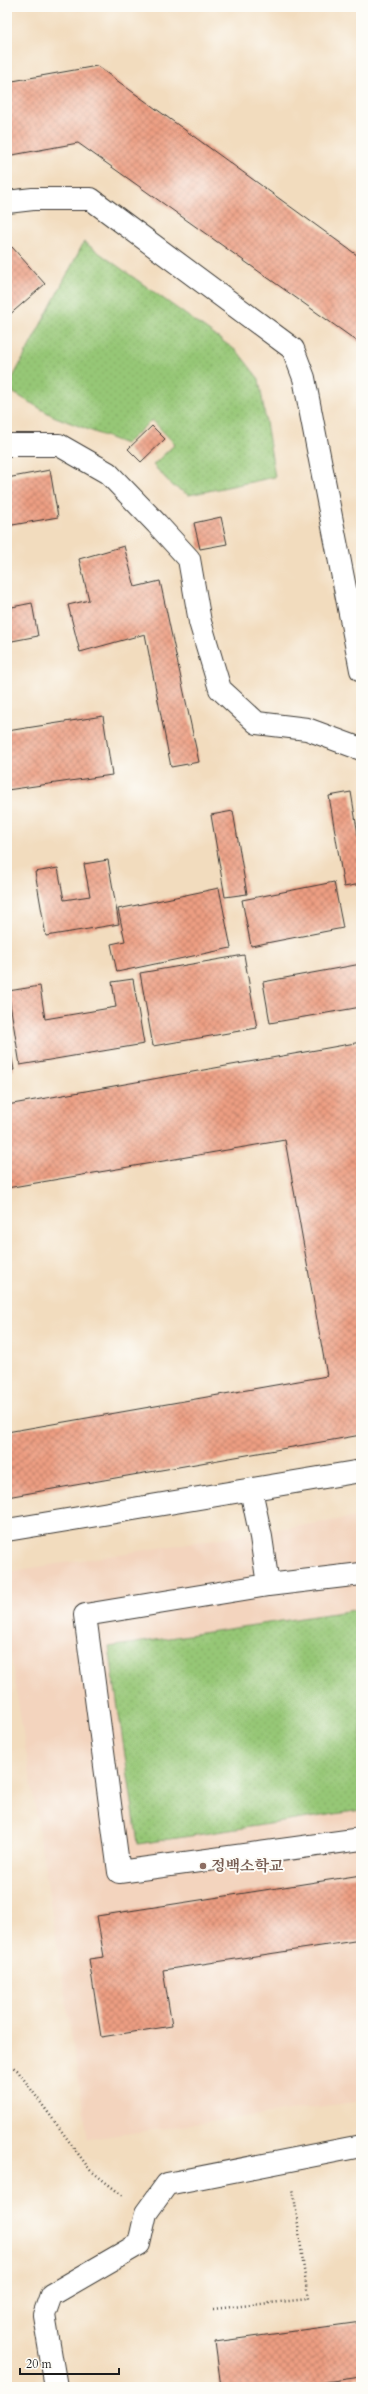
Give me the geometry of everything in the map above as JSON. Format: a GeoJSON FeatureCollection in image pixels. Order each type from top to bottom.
{"type":"FeatureCollection","features":[{"type":"Feature","properties":{"kind":"street"},"geometry":{"type":"LineString","coordinates":[[7,202],[33,198],[91,199],[293,349],[304,378],[361,670]]}},
{"type":"Feature","properties":{"kind":"street"},"geometry":{"type":"LineString","coordinates":[[7,445],[58,445],[108,473],[157,524],[189,560],[200,622],[220,689],[256,723],[307,729],[361,749]]}},
{"type":"Feature","properties":{"kind":"street"},"geometry":{"type":"LineString","coordinates":[[7,1530],[361,1471]]}},
{"type":"Feature","properties":{"kind":"street"},"geometry":{"type":"LineString","coordinates":[[251,1490],[261,1537],[268,1584]]}},
{"type":"Feature","properties":{"kind":"street"},"geometry":{"type":"LineString","coordinates":[[361,1574],[268,1584],[85,1615],[119,1872],[361,1839]]}},
{"type":"Feature","properties":{"kind":"street"},"geometry":{"type":"LineString","coordinates":[[56,2387],[44,2315],[51,2295],[139,2244],[146,2213],[167,2184],[361,2146]]}},
{"type":"Feature","properties":{"kind":"path"},"geometry":{"type":"LineString","coordinates":[[7,2063],[17,2070],[90,2170],[146,2213]]}},
{"type":"Feature","properties":{"kind":"path"},"geometry":{"type":"LineString","coordinates":[[213,2309],[308,2299],[288,2160]]}},
{"type":"Feature","properties":{"kind":"shaded area","name":"정백소학교"},"geometry":{"type":"Polygon","coordinates":[[[361,1516],[361,2101],[88,2139],[7,1632],[7,1572],[361,1516]]]}},
{"type":"Feature","properties":{"kind":"green space"},"geometry":{"type":"Polygon","coordinates":[[[84,242],[238,352],[259,379],[275,477],[189,495],[173,486],[153,465],[175,444],[152,420],[125,444],[53,416],[7,389],[84,242]]]}},
{"type":"Feature","properties":{"kind":"green space"},"geometry":{"type":"Polygon","coordinates":[[[361,1609],[361,1810],[138,1844],[109,1647],[361,1609]]]}},
{"type":"Feature","properties":{"kind":"building"},"geometry":{"type":"Polygon","coordinates":[[[97,66],[361,258],[361,344],[78,143],[7,156],[7,82],[97,66]]]}},
{"type":"Feature","properties":{"kind":"building"},"geometry":{"type":"Polygon","coordinates":[[[12,247],[45,284],[7,317],[7,251],[12,247]]]}},
{"type":"Feature","properties":{"kind":"building"},"geometry":{"type":"Polygon","coordinates":[[[152,426],[165,439],[141,462],[128,449],[152,426]]]}},
{"type":"Feature","properties":{"kind":"building"},"geometry":{"type":"Polygon","coordinates":[[[50,470],[58,517],[7,526],[7,478],[50,470]]]}},
{"type":"Feature","properties":{"kind":"building"},"geometry":{"type":"Polygon","coordinates":[[[221,517],[227,544],[200,549],[194,523],[221,517]]]}},
{"type":"Feature","properties":{"kind":"building"},"geometry":{"type":"Polygon","coordinates":[[[124,546],[135,587],[160,581],[199,762],[171,767],[145,634],[80,652],[68,605],[89,600],[79,559],[124,546]]]}},
{"type":"Feature","properties":{"kind":"building"},"geometry":{"type":"Polygon","coordinates":[[[32,603],[38,636],[7,642],[7,608],[32,603]]]}},
{"type":"Feature","properties":{"kind":"building"},"geometry":{"type":"Polygon","coordinates":[[[103,716],[112,775],[7,790],[7,731],[103,716]]]}},
{"type":"Feature","properties":{"kind":"building"},"geometry":{"type":"Polygon","coordinates":[[[351,792],[361,853],[361,884],[344,887],[329,796],[351,792]]]}},
{"type":"Feature","properties":{"kind":"building"},"geometry":{"type":"Polygon","coordinates":[[[233,811],[247,894],[225,897],[211,815],[233,811]]]}},
{"type":"Feature","properties":{"kind":"building"},"geometry":{"type":"Polygon","coordinates":[[[108,860],[119,924],[46,936],[35,872],[58,868],[64,900],[90,896],[84,864],[108,860]]]}},
{"type":"Feature","properties":{"kind":"building"},"geometry":{"type":"Polygon","coordinates":[[[334,882],[343,928],[251,946],[242,900],[334,882]]]}},
{"type":"Feature","properties":{"kind":"building"},"geometry":{"type":"Polygon","coordinates":[[[219,888],[231,948],[117,972],[111,944],[125,941],[118,909],[219,888]]]}},
{"type":"Feature","properties":{"kind":"building"},"geometry":{"type":"Polygon","coordinates":[[[244,955],[257,1028],[153,1046],[140,973],[244,955]]]}},
{"type":"Feature","properties":{"kind":"building"},"geometry":{"type":"Polygon","coordinates":[[[361,964],[361,1007],[270,1023],[263,982],[361,964]]]}},
{"type":"Feature","properties":{"kind":"building"},"geometry":{"type":"Polygon","coordinates":[[[133,979],[144,1044],[20,1065],[8,991],[40,986],[45,1019],[116,1007],[112,982],[133,979]]]}},
{"type":"Feature","properties":{"kind":"building"},"geometry":{"type":"Polygon","coordinates":[[[7,1033],[14,1070],[7,1071],[7,1033]]]}},
{"type":"Feature","properties":{"kind":"building"},"geometry":{"type":"Polygon","coordinates":[[[361,1042],[361,1435],[7,1497],[7,1432],[327,1376],[285,1140],[7,1188],[7,1105],[361,1042]]]}},
{"type":"Feature","properties":{"kind":"building"},"geometry":{"type":"Polygon","coordinates":[[[361,1875],[361,1940],[163,1970],[172,2026],[101,2037],[89,1959],[104,1957],[97,1916],[361,1875]]]}},
{"type":"Feature","properties":{"kind":"building"},"geometry":{"type":"Polygon","coordinates":[[[361,2322],[361,2377],[289,2387],[221,2387],[215,2342],[361,2322]]]}},
{"type":"Feature","properties":{"kind":"place","name":"정백소학교"},"geometry":{"type":"Point","coordinates":[203,1866]}}]}
